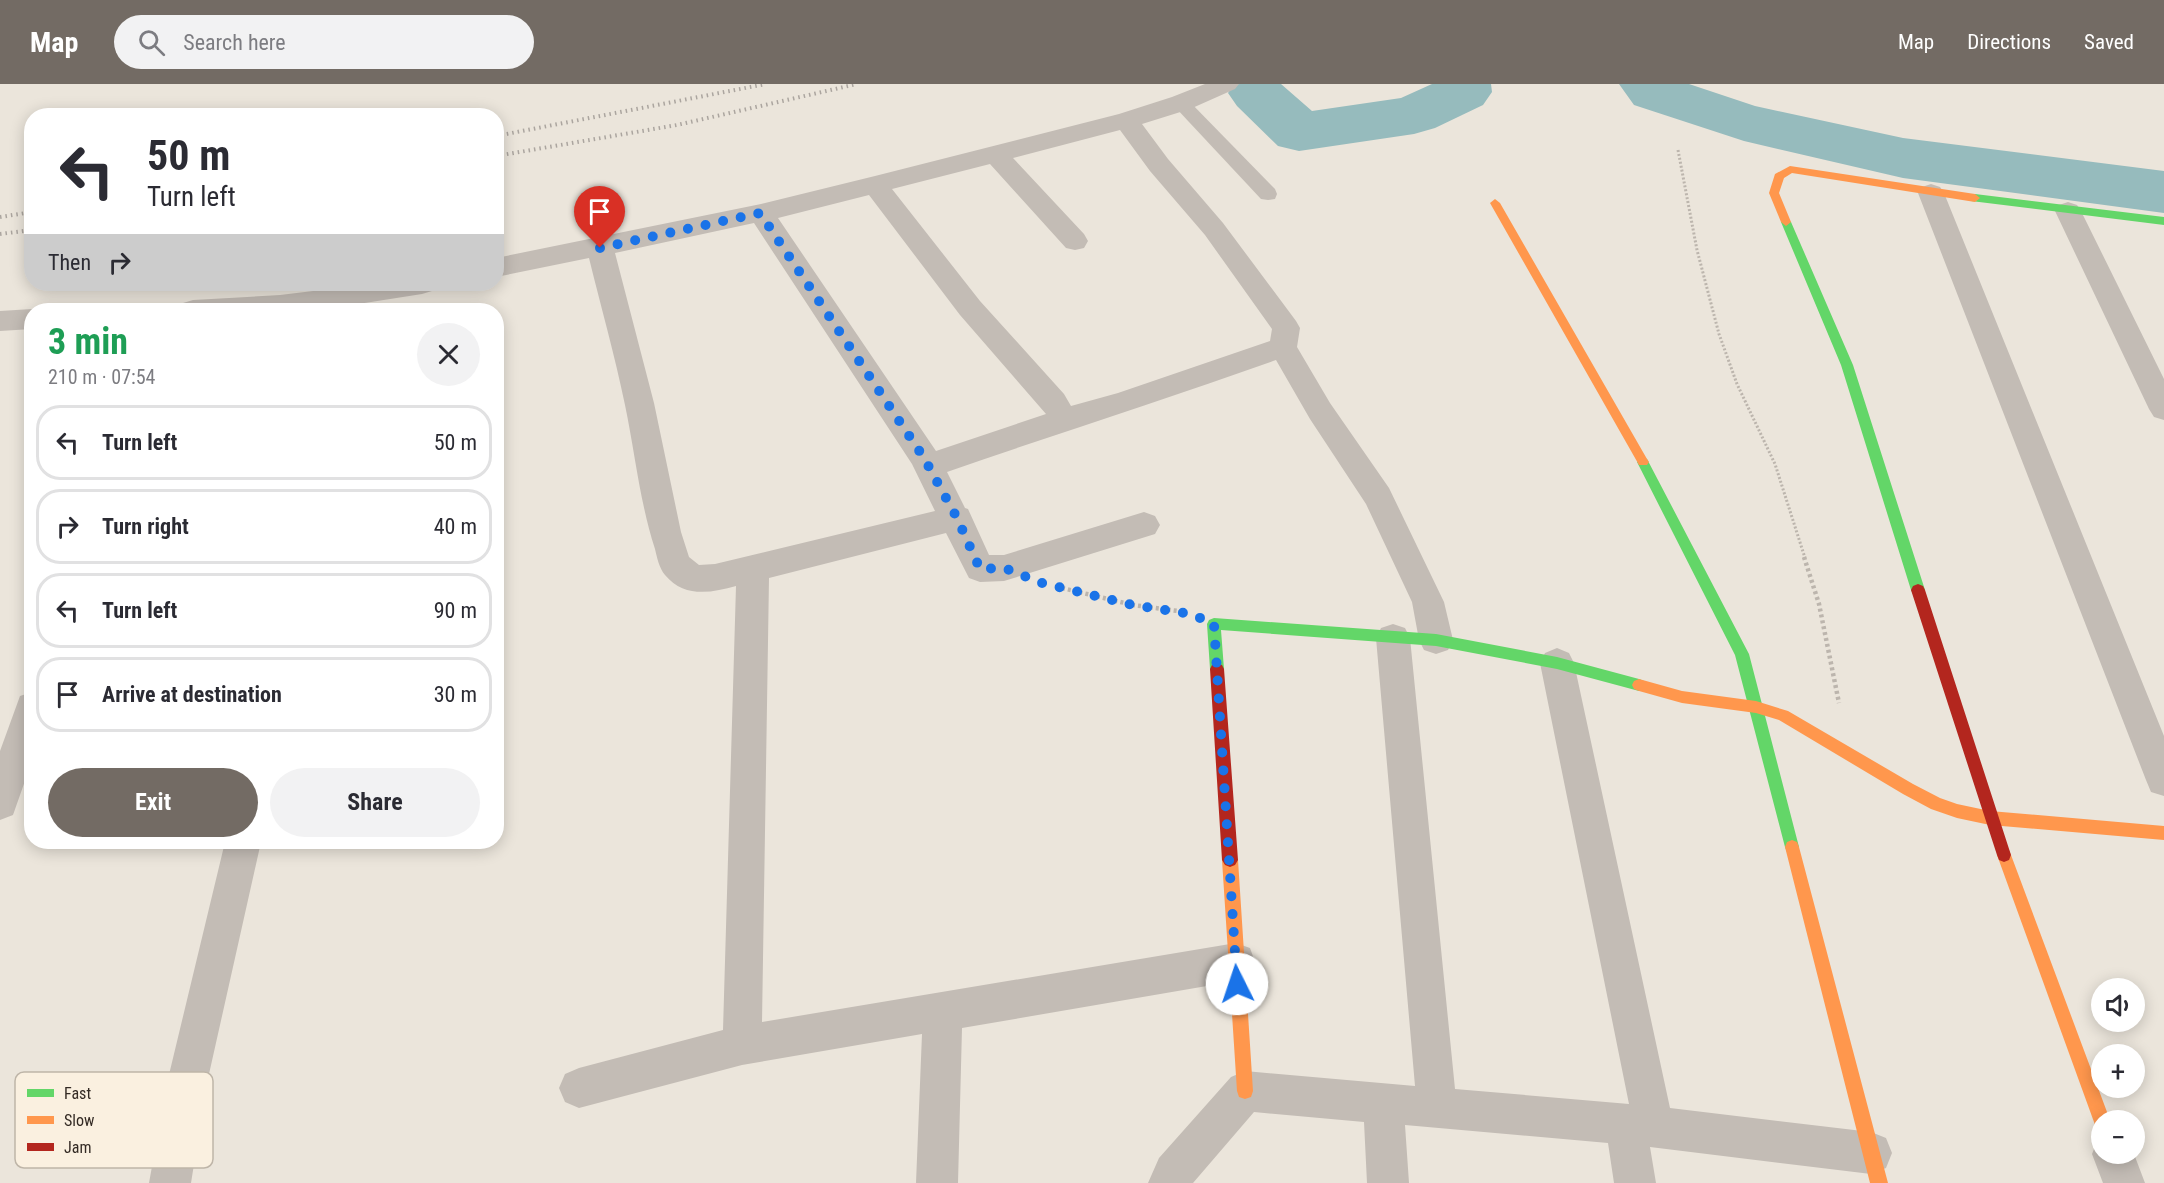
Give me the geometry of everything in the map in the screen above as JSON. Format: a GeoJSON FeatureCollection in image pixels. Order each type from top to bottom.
{"type":"FeatureCollection","features":[{"type":"Feature","properties":{"kind":"street"},"geometry":{"type":"LineString","coordinates":[[504,266],[760,213],[875,185],[1126,120],[1181,103],[1227,84]]}},
{"type":"Feature","properties":{"kind":"street"},"geometry":{"type":"LineString","coordinates":[[1126,120],[1159,165],[1214,230],[1286,328],[1283,347],[1320,411],[1378,497],[1428,602],[1436,640]]}},
{"type":"Feature","properties":{"kind":"street"},"geometry":{"type":"LineString","coordinates":[[995,154],[1075,241]]}},
{"type":"Feature","properties":{"kind":"street"},"geometry":{"type":"LineString","coordinates":[[2098,1110],[1990,818],[1847,364],[1774,193],[1779,176],[1790,169],[1931,193],[2164,222]]}},
{"type":"Feature","properties":{"kind":"street"},"geometry":{"type":"LineString","coordinates":[[875,185],[970,308],[1054,402],[1064,420]]}},
{"type":"Feature","properties":{"kind":"street"},"geometry":{"type":"LineString","coordinates":[[1931,193],[2164,780]]}},
{"type":"Feature","properties":{"kind":"street"},"geometry":{"type":"LineString","coordinates":[[1245,1091],[1640,1126],[1875,1168],[1742,654],[1624,426],[1495,204]]}},
{"type":"Feature","properties":{"kind":"street"},"geometry":{"type":"LineString","coordinates":[[2068,210],[2164,409]]}},
{"type":"Feature","properties":{"kind":"street"},"geometry":{"type":"LineString","coordinates":[[760,213],[890,403],[929,466],[957,518],[980,569],[1004,568],[1144,525]]}},
{"type":"Feature","properties":{"kind":"street"},"geometry":{"type":"LineString","coordinates":[[600,248],[639,403],[665,532],[676,565],[693,579],[715,578],[957,518]]}},
{"type":"Feature","properties":{"kind":"street"},"geometry":{"type":"LineString","coordinates":[[371,303],[403,291]]}},
{"type":"Feature","properties":{"kind":"street"},"geometry":{"type":"LineString","coordinates":[[0,321],[24,320]]}},
{"type":"Feature","properties":{"kind":"street"},"geometry":{"type":"LineString","coordinates":[[929,466],[1064,420],[1123,403],[1283,347]]}},
{"type":"Feature","properties":{"kind":"street"},"geometry":{"type":"LineString","coordinates":[[742,1045],[753,568]]}},
{"type":"Feature","properties":{"kind":"street"},"geometry":{"type":"LineString","coordinates":[[1169,1183],[1174,1173],[1245,1091],[1214,624],[1436,640],[1557,663],[1682,697],[1756,707],[1783,715],[1936,804],[1990,818],[2164,833]]}},
{"type":"Feature","properties":{"kind":"street"},"geometry":{"type":"LineString","coordinates":[[1393,638],[1437,1109]]}},
{"type":"Feature","properties":{"kind":"street"},"geometry":{"type":"LineString","coordinates":[[1557,663],[1640,1126],[1635,1183]]}},
{"type":"Feature","properties":{"kind":"street"},"geometry":{"type":"LineString","coordinates":[[0,803],[24,731]]}},
{"type":"Feature","properties":{"kind":"street"},"geometry":{"type":"LineString","coordinates":[[190,1072],[241,849]]}},
{"type":"Feature","properties":{"kind":"street"},"geometry":{"type":"LineString","coordinates":[[579,1088],[742,1045],[1236,962]]}},
{"type":"Feature","properties":{"kind":"street"},"geometry":{"type":"LineString","coordinates":[[937,1183],[943,1011]]}},
{"type":"Feature","properties":{"kind":"street"},"geometry":{"type":"LineString","coordinates":[[1383,1103],[1388,1183]]}},
{"type":"Feature","properties":{"kind":"street"},"geometry":{"type":"LineString","coordinates":[[2117,1164],[2124,1183]]}},
{"type":"Feature","properties":{"kind":"street"},"geometry":{"type":"LineString","coordinates":[[170,1183],[173,1168]]}},
{"type":"Feature","properties":{"kind":"lane"},"geometry":{"type":"LineString","coordinates":[[1181,103],[1268,194]]}},
{"type":"Feature","properties":{"kind":"path"},"geometry":{"type":"LineString","coordinates":[[1678,150],[1697,250],[1719,334],[1737,384],[1775,464],[1819,604],[1839,702],[1832,743]]}},
{"type":"Feature","properties":{"kind":"path"},"geometry":{"type":"LineString","coordinates":[[1004,568],[1042,583],[1133,605],[1191,614],[1214,624]]}},
{"type":"Feature","properties":{"kind":"waterway"},"geometry":{"type":"LineString","coordinates":[[1257,93],[1299,132],[1414,115],[1463,92],[1463,84]]}},
{"type":"Feature","properties":{"kind":"waterway"},"geometry":{"type":"LineString","coordinates":[[1647,84],[1654,92],[1744,122],[1903,158],[2164,192]]}},
{"type":"Feature","properties":{"kind":"railway"},"geometry":{"type":"LineString","coordinates":[[504,134],[766,84]]}},
{"type":"Feature","properties":{"kind":"railway"},"geometry":{"type":"LineString","coordinates":[[504,155],[677,125],[857,84]]}},
{"type":"Feature","properties":{"kind":"railway"},"geometry":{"type":"LineString","coordinates":[[0,217],[24,213]]}},
{"type":"Feature","properties":{"kind":"railway"},"geometry":{"type":"LineString","coordinates":[[0,234],[24,231]]}},
{"type":"Feature","properties":{"kind":"traffic: fast"},"geometry":{"type":"LineString","coordinates":[[1975,198],[2164,221]]}},
{"type":"Feature","properties":{"kind":"traffic: fast"},"geometry":{"type":"LineString","coordinates":[[1786,222],[1847,365],[1918,590]]}},
{"type":"Feature","properties":{"kind":"traffic: fast"},"geometry":{"type":"LineString","coordinates":[[1643,462],[1742,654],[1792,847]]}},
{"type":"Feature","properties":{"kind":"traffic: fast"},"geometry":{"type":"LineString","coordinates":[[1217,669],[1214,624],[1436,640],[1557,663],[1639,685]]}},
{"type":"Feature","properties":{"kind":"traffic: slow"},"geometry":{"type":"LineString","coordinates":[[1786,222],[1774,193],[1779,176],[1790,169],[1975,198]]}},
{"type":"Feature","properties":{"kind":"traffic: slow"},"geometry":{"type":"LineString","coordinates":[[1495,203],[1643,462]]}},
{"type":"Feature","properties":{"kind":"traffic: slow"},"geometry":{"type":"LineString","coordinates":[[1639,685],[1682,697],[1756,707],[1783,715],[1908,789],[1936,804],[1957,811],[1990,818],[2164,833]]}},
{"type":"Feature","properties":{"kind":"traffic: slow"},"geometry":{"type":"LineString","coordinates":[[1792,847],[1879,1183]]}},
{"type":"Feature","properties":{"kind":"traffic: slow"},"geometry":{"type":"LineString","coordinates":[[2004,855],[2098,1110]]}},
{"type":"Feature","properties":{"kind":"traffic: slow"},"geometry":{"type":"LineString","coordinates":[[1230,860],[1245,1091]]}},
{"type":"Feature","properties":{"kind":"traffic: jam"},"geometry":{"type":"LineString","coordinates":[[1918,590],[2004,855]]}},
{"type":"Feature","properties":{"kind":"traffic: jam"},"geometry":{"type":"LineString","coordinates":[[1217,669],[1230,860]]}},
{"type":"Feature","properties":{"kind":"route"},"geometry":{"type":"LineString","coordinates":[[600,248],[760,213],[890,403],[924,458],[957,518],[980,569],[1004,568],[1042,583],[1133,605],[1191,614],[1214,624],[1237,984]]}}]}
